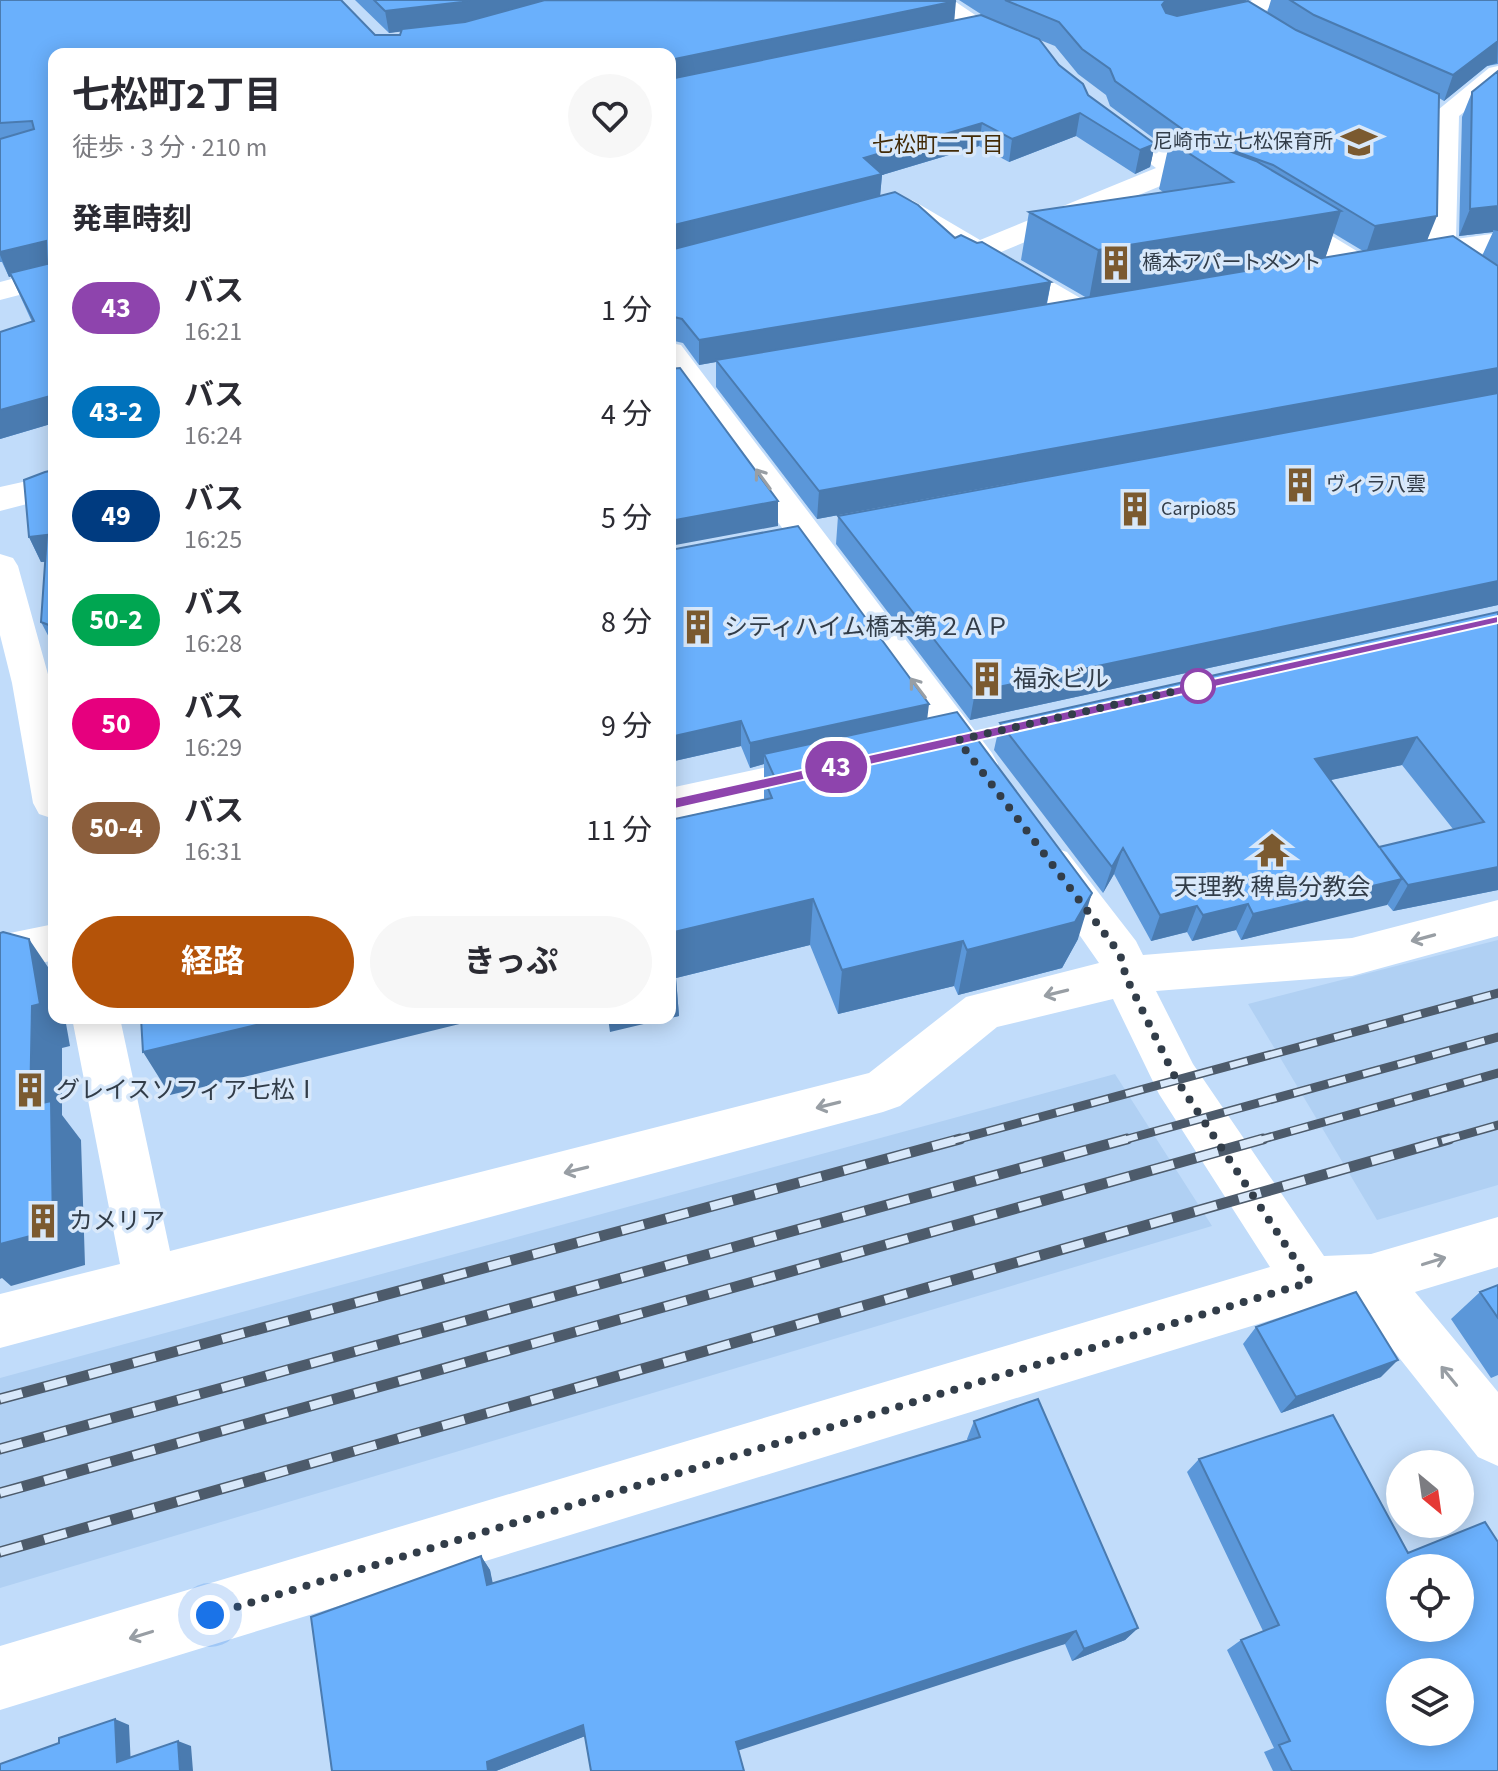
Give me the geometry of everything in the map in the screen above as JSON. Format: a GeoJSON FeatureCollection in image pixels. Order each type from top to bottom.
{"type":"FeatureCollection","features":[{"type":"Feature","properties":{"kind":"street"},"geometry":{"type":"LineString","coordinates":[[919,40],[993,31],[937,0]]}},
{"type":"Feature","properties":{"kind":"street"},"geometry":{"type":"LineString","coordinates":[[1267,0],[1238,15],[1311,53]]}},
{"type":"Feature","properties":{"kind":"street"},"geometry":{"type":"LineString","coordinates":[[1498,73],[1434,109],[1442,239],[1449,251],[1498,284]]}},
{"type":"Feature","properties":{"kind":"street"},"geometry":{"type":"LineString","coordinates":[[1095,102],[1095,111],[1175,170],[1248,198],[1360,265]]}},
{"type":"Feature","properties":{"kind":"street"},"geometry":{"type":"LineString","coordinates":[[978,251],[1175,170]]}},
{"type":"Feature","properties":{"kind":"street"},"geometry":{"type":"LineString","coordinates":[[868,212],[898,204],[1083,312]]}},
{"type":"Feature","properties":{"kind":"street"},"geometry":{"type":"LineString","coordinates":[[1314,273],[1498,242]]}},
{"type":"Feature","properties":{"kind":"street"},"geometry":{"type":"LineString","coordinates":[[0,291],[48,279]]}},
{"type":"Feature","properties":{"kind":"street"},"geometry":{"type":"LineString","coordinates":[[1044,319],[1114,307]]}},
{"type":"Feature","properties":{"kind":"street"},"geometry":{"type":"LineString","coordinates":[[677,371],[729,372]]}},
{"type":"Feature","properties":{"kind":"street"},"geometry":{"type":"LineString","coordinates":[[677,371],[804,535],[941,744],[999,794]]}},
{"type":"Feature","properties":{"kind":"street"},"geometry":{"type":"LineString","coordinates":[[0,500],[16,493],[48,487]]}},
{"type":"Feature","properties":{"kind":"street"},"geometry":{"type":"LineString","coordinates":[[0,566],[48,774]]}},
{"type":"Feature","properties":{"kind":"street"},"geometry":{"type":"LineString","coordinates":[[941,744],[1003,730]]}},
{"type":"Feature","properties":{"kind":"street"},"geometry":{"type":"LineString","coordinates":[[676,803],[865,761]]}},
{"type":"Feature","properties":{"kind":"street"},"geometry":{"type":"LineString","coordinates":[[1027,831],[1120,954],[1126,977],[1176,1079],[1310,1282]]}},
{"type":"Feature","properties":{"kind":"street"},"geometry":{"type":"LineString","coordinates":[[0,1321],[883,1091],[983,1011],[1126,977],[1352,957],[1498,918]]}},
{"type":"Feature","properties":{"kind":"street"},"geometry":{"type":"LineString","coordinates":[[0,954],[48,943]]}},
{"type":"Feature","properties":{"kind":"street"},"geometry":{"type":"LineString","coordinates":[[97,1024],[150,1280]]}},
{"type":"Feature","properties":{"kind":"street"},"geometry":{"type":"LineString","coordinates":[[0,1678],[1310,1282],[1371,1280],[1498,1242]]}},
{"type":"Feature","properties":{"kind":"street"},"geometry":{"type":"LineString","coordinates":[[1371,1280],[1498,1437]]}},
{"type":"Feature","properties":{"kind":"shaded area"},"geometry":{"type":"Polygon","coordinates":[[[1498,940],[1498,1185],[1377,1220],[1248,1004],[1498,940]]]}},
{"type":"Feature","properties":{"kind":"shaded area"},"geometry":{"type":"Polygon","coordinates":[[[1115,1074],[1212,1226],[0,1588],[0,1378],[1115,1074]]]}},
{"type":"Feature","properties":{"kind":"building"},"geometry":{"type":"Polygon","coordinates":[[[0,0],[341,0],[375,35],[400,35],[402,29],[465,22],[545,0],[956,1],[676,59],[676,48],[48,48],[48,397],[0,410],[0,332],[34,321],[10,273],[47,264],[46,241],[0,252],[0,139],[34,129],[32,121],[0,123],[0,0]]]}},
{"type":"Feature","properties":{"kind":"building"},"geometry":{"type":"Polygon","coordinates":[[[374,0],[470,0],[385,11],[374,0]]]}},
{"type":"Feature","properties":{"kind":"building"},"geometry":{"type":"Polygon","coordinates":[[[1005,0],[1166,0],[1162,5],[1166,13],[1177,16],[1248,1],[1296,30],[1439,94],[1437,216],[1375,226],[1273,165],[1192,136],[1115,81],[1110,69],[1082,49],[1059,22],[1005,0]]]}},
{"type":"Feature","properties":{"kind":"building"},"geometry":{"type":"Polygon","coordinates":[[[1290,0],[1498,0],[1498,41],[1453,75],[1314,15],[1290,0]]]}},
{"type":"Feature","properties":{"kind":"building"},"geometry":{"type":"Polygon","coordinates":[[[981,15],[1039,39],[1059,65],[1083,84],[1088,95],[1155,144],[1140,150],[1080,113],[1012,139],[982,123],[864,158],[882,174],[676,225],[676,78],[981,15]]]}},
{"type":"Feature","properties":{"kind":"building"},"geometry":{"type":"Polygon","coordinates":[[[1498,71],[1498,206],[1470,209],[1472,92],[1498,71]]]}},
{"type":"Feature","properties":{"kind":"building"},"geometry":{"type":"Polygon","coordinates":[[[1186,135],[1256,161],[1341,211],[1098,250],[1029,212],[1233,182],[1170,141],[1186,135]]]}},
{"type":"Feature","properties":{"kind":"building"},"geometry":{"type":"Polygon","coordinates":[[[895,192],[918,205],[955,238],[961,235],[977,243],[982,242],[1051,282],[699,340],[682,319],[676,318],[676,248],[895,192]]]}},
{"type":"Feature","properties":{"kind":"building"},"geometry":{"type":"Polygon","coordinates":[[[1453,236],[1498,266],[1498,368],[819,491],[716,360],[1453,236]]]}},
{"type":"Feature","properties":{"kind":"building"},"geometry":{"type":"Polygon","coordinates":[[[676,368],[680,368],[778,501],[676,520],[676,368]]]}},
{"type":"Feature","properties":{"kind":"building"},"geometry":{"type":"Polygon","coordinates":[[[1498,393],[1498,581],[975,692],[838,516],[1498,393]]]}},
{"type":"Feature","properties":{"kind":"building"},"geometry":{"type":"Polygon","coordinates":[[[48,471],[48,625],[41,622],[47,535],[29,537],[24,480],[48,471]]]}},
{"type":"Feature","properties":{"kind":"building"},"geometry":{"type":"Polygon","coordinates":[[[798,526],[929,704],[750,743],[741,721],[676,736],[676,549],[798,526]]]}},
{"type":"Feature","properties":{"kind":"building","name":"天理教 稗島分教会"},"geometry":{"type":"Polygon","coordinates":[[[1498,612],[1498,867],[1408,885],[1380,848],[1402,879],[1253,914],[1248,904],[1203,915],[1197,906],[1160,915],[1123,848],[1112,867],[1000,723],[1498,612]],[[1417,737],[1315,759],[1379,847],[1484,822],[1417,737]]]}},
{"type":"Feature","properties":{"kind":"building"},"geometry":{"type":"Polygon","coordinates":[[[957,712],[1092,893],[1075,922],[967,950],[963,941],[842,970],[813,899],[676,932],[676,819],[772,798],[765,781],[775,778],[764,754],[957,712]]]}},
{"type":"Feature","properties":{"kind":"building"},"geometry":{"type":"Polygon","coordinates":[[[0,933],[29,939],[40,1004],[32,1006],[30,1106],[51,1101],[53,1230],[0,1244],[0,933]]]}},
{"type":"Feature","properties":{"kind":"building"},"geometry":{"type":"Polygon","coordinates":[[[141,1024],[260,1024],[143,1052],[141,1024]]]}},
{"type":"Feature","properties":{"kind":"building"},"geometry":{"type":"Polygon","coordinates":[[[1498,1285],[1498,1318],[1480,1292],[1498,1285]]]}},
{"type":"Feature","properties":{"kind":"building"},"geometry":{"type":"Polygon","coordinates":[[[1356,1292],[1398,1360],[1296,1397],[1256,1327],[1356,1292]]]}},
{"type":"Feature","properties":{"kind":"building"},"geometry":{"type":"Polygon","coordinates":[[[1038,1399],[1138,1628],[1084,1649],[1076,1631],[736,1742],[744,1771],[591,1771],[583,1725],[487,1762],[488,1771],[332,1771],[311,1617],[481,1556],[487,1585],[980,1437],[974,1421],[1038,1399]]]}},
{"type":"Feature","properties":{"kind":"building"},"geometry":{"type":"Polygon","coordinates":[[[1333,1415],[1386,1513],[1386,1538],[1400,1538],[1408,1553],[1445,1538],[1474,1538],[1474,1526],[1485,1522],[1498,1542],[1498,1771],[1292,1771],[1279,1745],[1290,1741],[1241,1640],[1279,1625],[1199,1459],[1333,1415]]]}},
{"type":"Feature","properties":{"kind":"building"},"geometry":{"type":"Polygon","coordinates":[[[115,1719],[117,1762],[178,1741],[180,1771],[0,1771],[0,1764],[59,1743],[59,1738],[115,1719]]]}},
{"type":"Feature","properties":{"kind":"railway"},"geometry":{"type":"LineString","coordinates":[[952,1141],[1498,993]]}},
{"type":"Feature","properties":{"kind":"railway"},"geometry":{"type":"LineString","coordinates":[[1120,1141],[1498,1037]]}},
{"type":"Feature","properties":{"kind":"railway"},"geometry":{"type":"LineString","coordinates":[[1256,1141],[1498,1073]]}},
{"type":"Feature","properties":{"kind":"railway"},"geometry":{"type":"LineString","coordinates":[[1449,1139],[1498,1125]]}},
{"type":"Feature","properties":{"kind":"railway"},"geometry":{"type":"LineString","coordinates":[[0,1399],[960,1139]]}},
{"type":"Feature","properties":{"kind":"railway"},"geometry":{"type":"LineString","coordinates":[[0,1449],[1127,1139]]}},
{"type":"Feature","properties":{"kind":"railway"},"geometry":{"type":"LineString","coordinates":[[0,1493],[1263,1139]]}},
{"type":"Feature","properties":{"kind":"railway"},"geometry":{"type":"LineString","coordinates":[[0,1552],[1449,1139]]}},
{"type":"Feature","properties":{"kind":"railway"},"geometry":{"type":"LineString","coordinates":[[1442,1141],[1449,1139]]}},
{"type":"Feature","properties":{"kind":"bus line","name":"43"},"geometry":{"type":"LineString","coordinates":[[676,803],[1498,620]]}},
{"type":"Feature","properties":{"kind":"place","name":"尼崎市立七松保育所"},"geometry":{"type":"Point","coordinates":[1359,142]}},
{"type":"Feature","properties":{"kind":"place","name":"橋本アパートメント"},"geometry":{"type":"Point","coordinates":[1116,263]}},
{"type":"Feature","properties":{"kind":"place","name":"ヴィラ八雲"},"geometry":{"type":"Point","coordinates":[1300,485]}},
{"type":"Feature","properties":{"kind":"place","name":"Carpio85"},"geometry":{"type":"Point","coordinates":[1135,509]}},
{"type":"Feature","properties":{"kind":"place","name":"シティハイム橋本第２ＡＰ"},"geometry":{"type":"Point","coordinates":[698,627]}},
{"type":"Feature","properties":{"kind":"place","name":"福永ビル"},"geometry":{"type":"Point","coordinates":[987,679]}},
{"type":"Feature","properties":{"kind":"place","name":"天理教 稗島分教会"},"geometry":{"type":"Point","coordinates":[1272,850]}},
{"type":"Feature","properties":{"kind":"place","name":"グレイスソフィア七松Ⅰ"},"geometry":{"type":"Point","coordinates":[30,1090]}},
{"type":"Feature","properties":{"kind":"place","name":"カメリア"},"geometry":{"type":"Point","coordinates":[43,1221]}},
{"type":"Feature","properties":{"kind":"district","name":"七松町二丁目"},"geometry":{"type":"Point","coordinates":[938,145]}},
{"type":"Feature","properties":{"kind":"route"},"geometry":{"type":"LineString","coordinates":[[210,1615],[1310,1282],[1176,1079],[1126,977],[1120,954],[958,740],[1198,686]]}}]}
